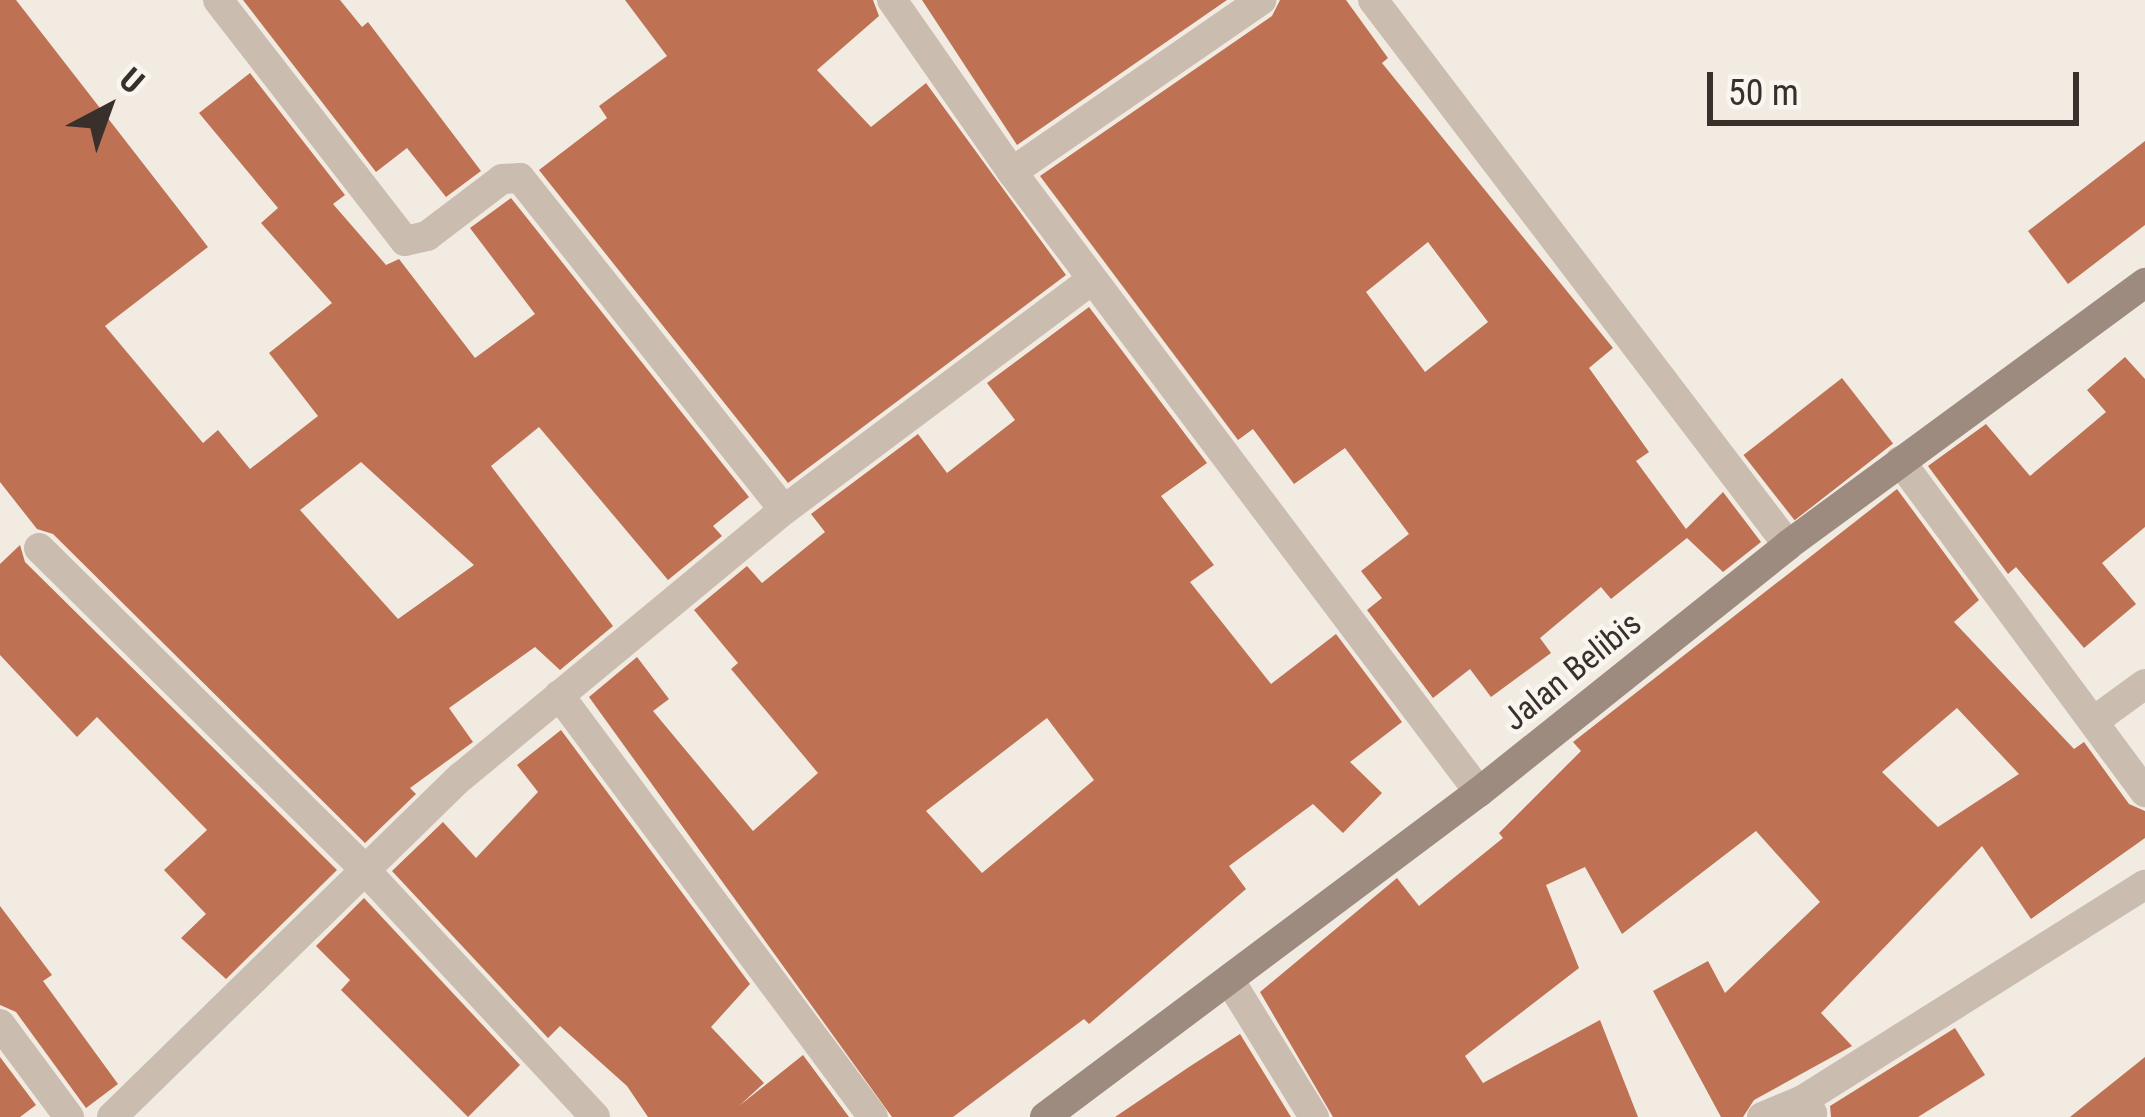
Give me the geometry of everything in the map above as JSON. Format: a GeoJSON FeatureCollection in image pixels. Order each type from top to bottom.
{"type":"FeatureCollection","features":[{"type":"Feature","properties":{"kind":"street"},"geometry":{"type":"LineString","coordinates":[[218,0],[405,242],[427,236],[502,179],[520,178],[784,510]]}},
{"type":"Feature","properties":{"kind":"street"},"geometry":{"type":"LineString","coordinates":[[892,0],[1092,280],[1479,792]]}},
{"type":"Feature","properties":{"kind":"street"},"geometry":{"type":"LineString","coordinates":[[1012,172],[1261,0]]}},
{"type":"Feature","properties":{"kind":"street"},"geometry":{"type":"LineString","coordinates":[[1373,0],[1788,545]]}},
{"type":"Feature","properties":{"kind":"street"},"geometry":{"type":"LineString","coordinates":[[112,1117],[363,868],[560,695],[784,510],[1092,280]]}},
{"type":"Feature","properties":{"kind":"street","name":"Jalan Belibis"},"geometry":{"type":"LineString","coordinates":[[1046,1117],[1479,792],[1788,545],[2145,284]]}},
{"type":"Feature","properties":{"kind":"street"},"geometry":{"type":"LineString","coordinates":[[1900,461],[2145,792]]}},
{"type":"Feature","properties":{"kind":"street"},"geometry":{"type":"LineString","coordinates":[[39,548],[363,868],[596,1117]]}},
{"type":"Feature","properties":{"kind":"street"},"geometry":{"type":"LineString","coordinates":[[2094,721],[2145,684]]}},
{"type":"Feature","properties":{"kind":"street"},"geometry":{"type":"LineString","coordinates":[[560,695],[873,1117]]}},
{"type":"Feature","properties":{"kind":"street"},"geometry":{"type":"LineString","coordinates":[[1762,1117],[1809,1108],[2141,899]]}},
{"type":"Feature","properties":{"kind":"street"},"geometry":{"type":"LineString","coordinates":[[1230,981],[1314,1117]]}},
{"type":"Feature","properties":{"kind":"street"},"geometry":{"type":"LineString","coordinates":[[0,1024],[68,1117]]}},
{"type":"Feature","properties":{"kind":"building"},"geometry":{"type":"Polygon","coordinates":[[[0,0],[16,0],[208,247],[105,326],[203,443],[218,430],[250,469],[318,416],[269,353],[332,303],[261,223],[278,208],[199,113],[250,73],[345,195],[333,204],[386,265],[399,259],[475,358],[535,314],[470,228],[511,198],[749,497],[713,526],[722,536],[668,580],[539,427],[491,466],[613,626],[560,670],[535,647],[449,708],[473,742],[410,788],[416,794],[365,843],[53,534],[37,529],[0,482],[0,0]],[[361,462],[300,510],[398,619],[474,565],[361,462]]]}},
{"type":"Feature","properties":{"kind":"building"},"geometry":{"type":"Polygon","coordinates":[[[243,0],[340,0],[362,27],[368,22],[481,171],[446,197],[407,148],[376,172],[243,0]]]}},
{"type":"Feature","properties":{"kind":"building"},"geometry":{"type":"Polygon","coordinates":[[[625,0],[873,0],[879,16],[817,70],[871,127],[926,83],[1066,275],[788,483],[539,170],[607,118],[599,106],[667,56],[625,0]]]}},
{"type":"Feature","properties":{"kind":"building"},"geometry":{"type":"Polygon","coordinates":[[[922,0],[1227,0],[1017,145],[922,0]]]}},
{"type":"Feature","properties":{"kind":"building"},"geometry":{"type":"Polygon","coordinates":[[[1280,0],[1346,0],[1388,58],[1382,63],[1613,348],[1589,368],[1649,452],[1636,461],[1686,529],[1723,492],[1761,542],[1723,572],[1687,538],[1611,599],[1601,587],[1540,638],[1551,653],[1491,697],[1470,669],[1433,698],[1367,610],[1382,598],[1361,571],[1409,534],[1345,448],[1294,484],[1253,429],[1238,440],[1040,176],[1272,16],[1280,0]],[[1428,242],[1366,292],[1425,372],[1488,322],[1428,242]]]}},
{"type":"Feature","properties":{"kind":"building"},"geometry":{"type":"Polygon","coordinates":[[[2145,141],[2145,225],[2068,284],[2028,231],[2145,141]]]}},
{"type":"Feature","properties":{"kind":"building"},"geometry":{"type":"Polygon","coordinates":[[[1089,307],[1207,463],[1161,496],[1214,565],[1190,582],[1271,684],[1336,634],[1402,722],[1350,762],[1382,793],[1343,833],[1313,804],[1229,866],[1246,889],[1089,1024],[1084,1019],[953,1117],[892,1117],[589,697],[637,657],[669,699],[653,711],[753,831],[818,773],[731,669],[738,663],[694,610],[747,566],[762,583],[825,532],[811,514],[918,434],[947,473],[1015,420],[987,383],[1089,307]],[[1047,718],[926,811],[982,873],[1094,780],[1047,718]]]}},
{"type":"Feature","properties":{"kind":"building"},"geometry":{"type":"Polygon","coordinates":[[[2125,357],[2145,379],[2145,527],[2102,563],[2136,604],[2084,648],[2016,567],[2008,574],[1928,466],[1986,424],[2030,476],[2106,412],[2087,390],[2125,357]]]}},
{"type":"Feature","properties":{"kind":"building"},"geometry":{"type":"Polygon","coordinates":[[[1842,378],[1893,443],[1795,520],[1743,455],[1842,378]]]}},
{"type":"Feature","properties":{"kind":"building"},"geometry":{"type":"Polygon","coordinates":[[[1897,489],[1979,600],[1954,622],[2074,749],[2084,742],[2129,804],[2145,811],[2145,838],[2031,919],[1982,846],[1821,1013],[1852,1046],[1754,1100],[1743,1117],[1721,1117],[1653,991],[1708,961],[1725,993],[1820,902],[1756,831],[1622,934],[1585,867],[1546,885],[1579,968],[1465,1056],[1483,1083],[1600,1020],[1638,1117],[1333,1117],[1260,992],[1397,878],[1419,906],[1503,838],[1499,833],[1581,751],[1573,742],[1897,489]],[[1957,708],[1882,772],[1938,827],[2019,774],[1957,708]]]}},
{"type":"Feature","properties":{"kind":"building"},"geometry":{"type":"Polygon","coordinates":[[[20,545],[25,562],[337,870],[226,979],[181,938],[206,914],[164,870],[207,830],[97,717],[77,737],[0,655],[0,564],[20,545]]]}},
{"type":"Feature","properties":{"kind":"building"},"geometry":{"type":"Polygon","coordinates":[[[561,730],[750,984],[711,1027],[764,1083],[739,1106],[803,1055],[849,1117],[648,1117],[627,1086],[560,1026],[548,1038],[392,871],[443,822],[476,858],[538,792],[517,765],[561,730]]]}},
{"type":"Feature","properties":{"kind":"building"},"geometry":{"type":"Polygon","coordinates":[[[364,898],[520,1065],[468,1117],[341,990],[350,980],[316,946],[364,898]]]}},
{"type":"Feature","properties":{"kind":"building"},"geometry":{"type":"Polygon","coordinates":[[[0,906],[52,975],[43,981],[118,1084],[86,1108],[16,1012],[0,1005],[0,906]]]}},
{"type":"Feature","properties":{"kind":"building"},"geometry":{"type":"Polygon","coordinates":[[[1955,1028],[1985,1075],[1918,1117],[1831,1117],[1830,1106],[1955,1028]]]}},
{"type":"Feature","properties":{"kind":"building"},"geometry":{"type":"Polygon","coordinates":[[[1240,1034],[1291,1117],[1115,1117],[1189,1067],[1240,1034]]]}},
{"type":"Feature","properties":{"kind":"building"},"geometry":{"type":"Polygon","coordinates":[[[0,1057],[36,1105],[20,1117],[0,1117],[0,1057]]]}},
{"type":"Feature","properties":{"kind":"building"},"geometry":{"type":"Polygon","coordinates":[[[2145,1057],[2145,1117],[2070,1117],[2145,1057]]]}}]}
